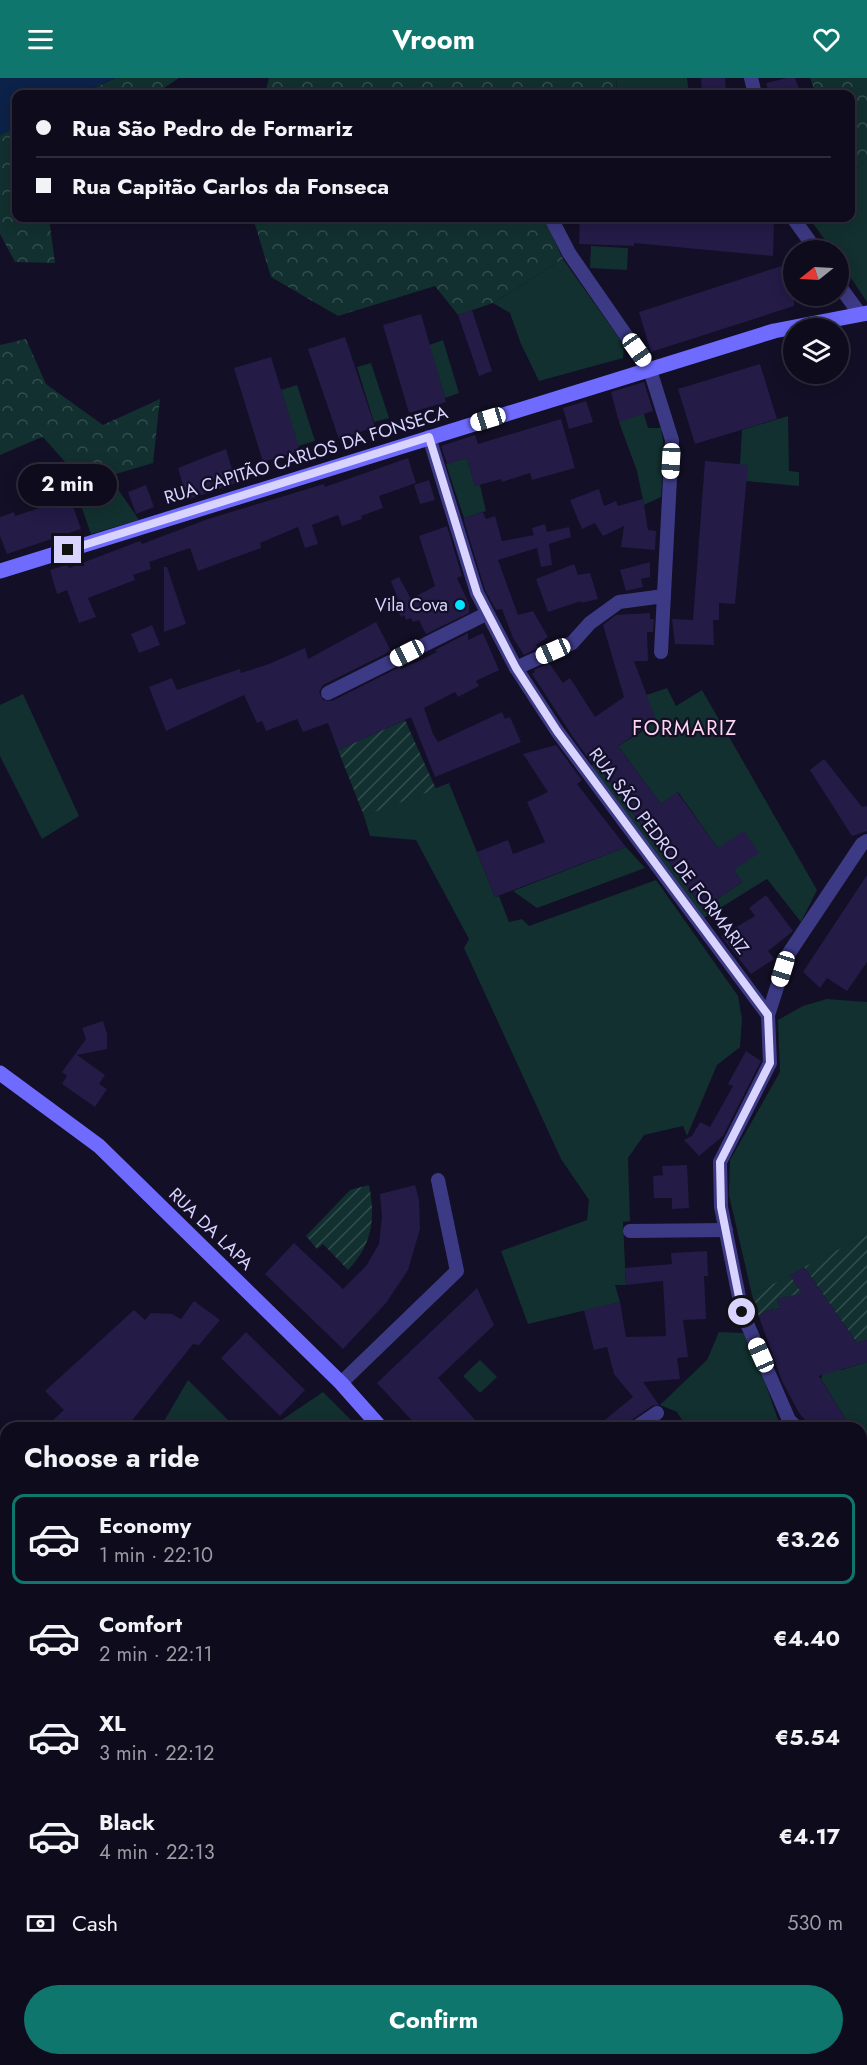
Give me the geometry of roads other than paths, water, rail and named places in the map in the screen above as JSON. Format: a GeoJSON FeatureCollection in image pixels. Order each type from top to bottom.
{"type":"FeatureCollection","features":[{"type":"Feature","properties":{"kind":"main road","name":"RUA CAPITÃO CARLOS DA FONSECA"},"geometry":{"type":"LineString","coordinates":[[0,571],[774,330],[863,313]]}},
{"type":"Feature","properties":{"kind":"main road","name":"RUA DA LAPA"},"geometry":{"type":"LineString","coordinates":[[0,1072],[99,1146],[341,1383],[376,1422]]}},
{"type":"Feature","properties":{"kind":"street"},"geometry":{"type":"LineString","coordinates":[[552,222],[569,253],[650,370],[672,440],[661,652]]}},
{"type":"Feature","properties":{"kind":"street"},"geometry":{"type":"LineString","coordinates":[[796,222],[809,240]]}},
{"type":"Feature","properties":{"kind":"street"},"geometry":{"type":"LineString","coordinates":[[849,297],[863,313]]}},
{"type":"Feature","properties":{"kind":"street","name":"RUA SÃO PEDRO DE FORMARIZ"},"geometry":{"type":"LineString","coordinates":[[429,437],[477,593],[516,668],[557,731],[768,1015]]}},
{"type":"Feature","properties":{"kind":"street"},"geometry":{"type":"LineString","coordinates":[[516,668],[572,643],[590,623],[619,602],[664,597]]}},
{"type":"Feature","properties":{"kind":"street"},"geometry":{"type":"LineString","coordinates":[[328,693],[486,614]]}},
{"type":"Feature","properties":{"kind":"street"},"geometry":{"type":"LineString","coordinates":[[791,1422],[742,1312],[721,1207],[720,1162],[770,1063],[768,1015],[787,956],[862,844],[867,841]]}},
{"type":"Feature","properties":{"kind":"street"},"geometry":{"type":"LineString","coordinates":[[745,983],[770,986],[779,981]]}},
{"type":"Feature","properties":{"kind":"street"},"geometry":{"type":"LineString","coordinates":[[341,1383],[457,1271],[438,1180]]}},
{"type":"Feature","properties":{"kind":"street"},"geometry":{"type":"LineString","coordinates":[[630,1231],[726,1230]]}},
{"type":"Feature","properties":{"kind":"street"},"geometry":{"type":"LineString","coordinates":[[644,1422],[657,1413]]}},
{"type":"Feature","properties":{"kind":"water"},"geometry":{"type":"Polygon","coordinates":[[[0,78],[115,78],[90,90],[12,90],[12,129],[0,135],[0,78]]]}},
{"type":"Feature","properties":{"kind":"place","name":"Vila Cova"},"geometry":{"type":"Point","coordinates":[460,605]}},
{"type":"Feature","properties":{"kind":"district","name":"FORMARIZ"},"geometry":{"type":"Point","coordinates":[685,728]}}]}
